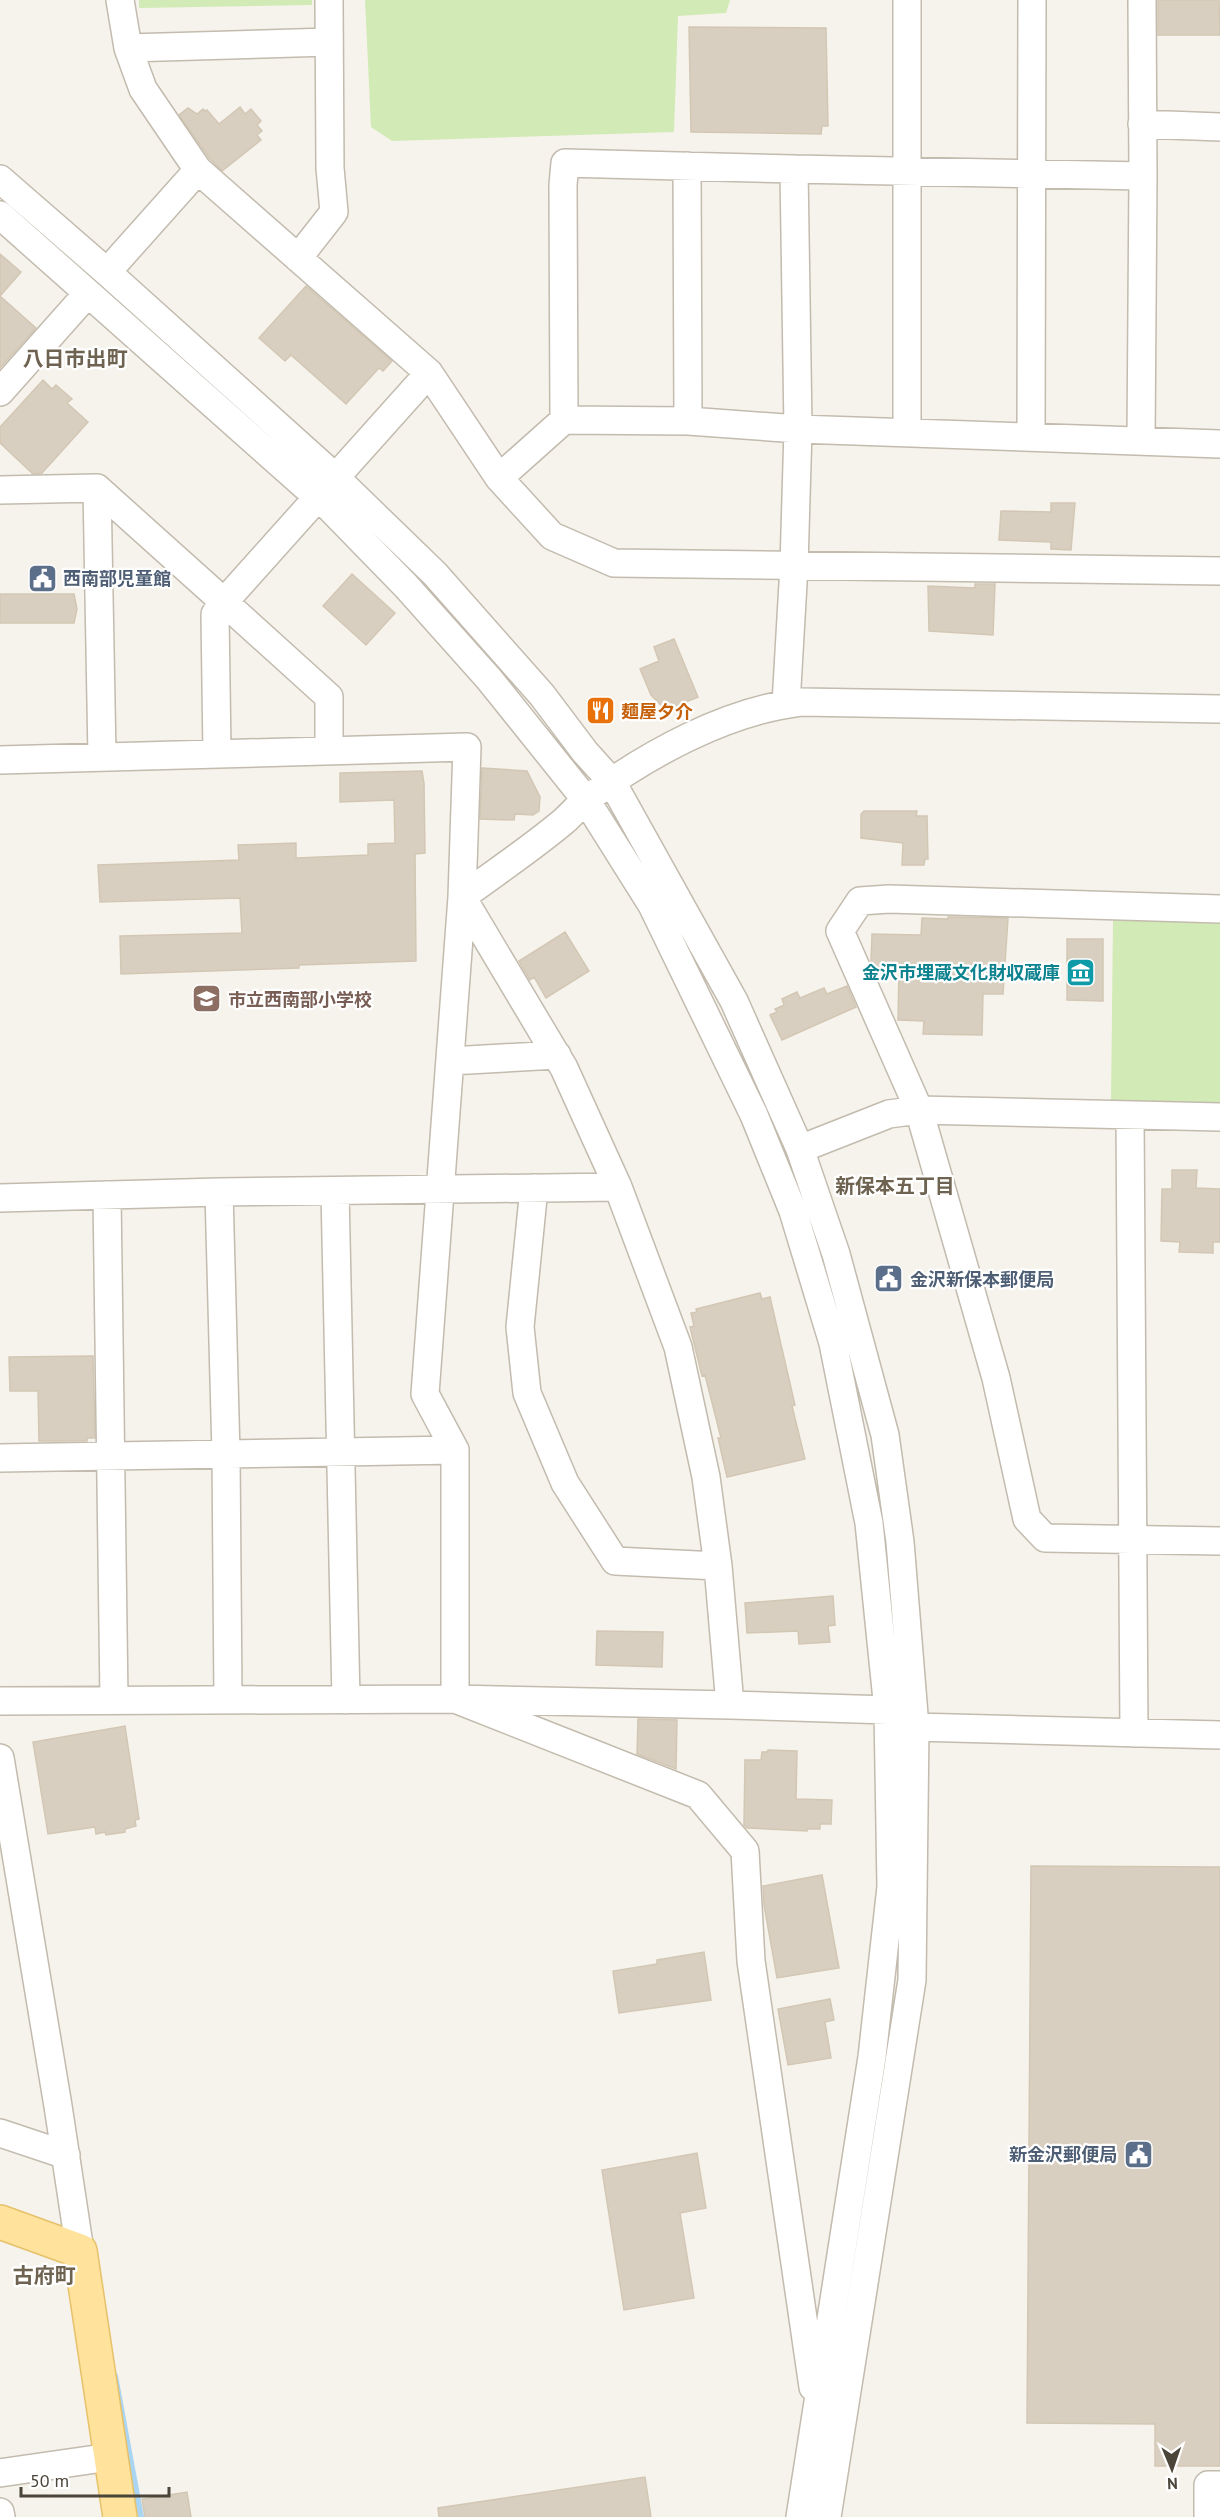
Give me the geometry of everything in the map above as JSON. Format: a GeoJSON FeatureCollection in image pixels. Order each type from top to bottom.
{"type":"FeatureCollection","features":[{"type":"Feature","properties":{"kind":"main road"},"geometry":{"type":"LineString","coordinates":[[0,2223],[80,2251],[120,2517]]}},
{"type":"Feature","properties":{"kind":"street"},"geometry":{"type":"LineString","coordinates":[[120,0],[128,48],[143,89],[198,171],[429,373],[499,478],[552,536],[614,563],[1220,571]]}},
{"type":"Feature","properties":{"kind":"street"},"geometry":{"type":"LineString","coordinates":[[298,258],[334,212],[330,168],[329,0]]}},
{"type":"Feature","properties":{"kind":"street"},"geometry":{"type":"LineString","coordinates":[[907,433],[908,0]]}},
{"type":"Feature","properties":{"kind":"street"},"geometry":{"type":"LineString","coordinates":[[1031,437],[1032,0]]}},
{"type":"Feature","properties":{"kind":"street"},"geometry":{"type":"LineString","coordinates":[[1141,441],[1142,0]]}},
{"type":"Feature","properties":{"kind":"street"},"geometry":{"type":"LineString","coordinates":[[128,48],[329,42]]}},
{"type":"Feature","properties":{"kind":"street"},"geometry":{"type":"LineString","coordinates":[[1142,124],[1220,127]]}},
{"type":"Feature","properties":{"kind":"street"},"geometry":{"type":"LineString","coordinates":[[564,420],[563,185],[565,163],[1143,176]]}},
{"type":"Feature","properties":{"kind":"street"},"geometry":{"type":"LineString","coordinates":[[687,166],[688,421]]}},
{"type":"Feature","properties":{"kind":"street"},"geometry":{"type":"LineString","coordinates":[[786,704],[794,566],[798,429],[794,169]]}},
{"type":"Feature","properties":{"kind":"street"},"geometry":{"type":"LineString","coordinates":[[107,272],[198,171]]}},
{"type":"Feature","properties":{"kind":"street"},"geometry":{"type":"LineString","coordinates":[[0,179],[335,477],[435,574],[542,695],[585,752],[612,782],[734,1001],[800,1149],[836,1254],[885,1435],[900,1542],[915,1727],[912,1980],[827,2517]]}},
{"type":"Feature","properties":{"kind":"street"},"geometry":{"type":"LineString","coordinates":[[0,214],[319,498],[414,594],[489,679],[586,800],[652,905],[754,1114],[793,1211],[833,1343],[869,1523],[888,1710],[891,1887],[872,2057],[800,2517]]}},
{"type":"Feature","properties":{"kind":"street"},"geometry":{"type":"LineString","coordinates":[[0,392],[88,293]]}},
{"type":"Feature","properties":{"kind":"street"},"geometry":{"type":"LineString","coordinates":[[217,753],[215,614],[429,373]]}},
{"type":"Feature","properties":{"kind":"street"},"geometry":{"type":"LineString","coordinates":[[499,478],[564,420],[688,421],[798,429],[1220,444]]}},
{"type":"Feature","properties":{"kind":"street"},"geometry":{"type":"LineString","coordinates":[[97,488],[102,756]]}},
{"type":"Feature","properties":{"kind":"street"},"geometry":{"type":"LineString","coordinates":[[0,490],[97,488],[329,697],[329,751]]}},
{"type":"Feature","properties":{"kind":"street"},"geometry":{"type":"LineString","coordinates":[[462,897],[564,821],[586,800],[635,766],[703,729],[786,704],[801,702],[1220,709]]}},
{"type":"Feature","properties":{"kind":"street"},"geometry":{"type":"LineString","coordinates":[[0,760],[467,747],[462,897],[425,1394],[455,1450],[455,1699]]}},
{"type":"Feature","properties":{"kind":"street"},"geometry":{"type":"LineString","coordinates":[[462,897],[557,1055],[618,1187],[678,1347],[706,1477],[718,1566],[730,1705]]}},
{"type":"Feature","properties":{"kind":"street"},"geometry":{"type":"LineString","coordinates":[[1220,909],[888,899],[860,901],[840,931],[919,1110],[996,1378],[1027,1519],[1045,1538],[1220,1541]]}},
{"type":"Feature","properties":{"kind":"street"},"geometry":{"type":"LineString","coordinates":[[450,1060],[557,1055]]}},
{"type":"Feature","properties":{"kind":"street"},"geometry":{"type":"LineString","coordinates":[[800,1149],[889,1114],[919,1110],[1220,1117]]}},
{"type":"Feature","properties":{"kind":"street"},"geometry":{"type":"LineString","coordinates":[[1130,1115],[1134,1734]]}},
{"type":"Feature","properties":{"kind":"street"},"geometry":{"type":"LineString","coordinates":[[0,1198],[219,1192],[618,1187]]}},
{"type":"Feature","properties":{"kind":"street"},"geometry":{"type":"LineString","coordinates":[[534,1188],[520,1327],[523,1360],[527,1393],[565,1484],[615,1561],[718,1566]]}},
{"type":"Feature","properties":{"kind":"street"},"geometry":{"type":"LineString","coordinates":[[335,1191],[346,1700]]}},
{"type":"Feature","properties":{"kind":"street"},"geometry":{"type":"LineString","coordinates":[[219,1192],[226,1454],[228,1700]]}},
{"type":"Feature","properties":{"kind":"street"},"geometry":{"type":"LineString","coordinates":[[107,1195],[114,1700]]}},
{"type":"Feature","properties":{"kind":"street"},"geometry":{"type":"LineString","coordinates":[[0,1458],[455,1450]]}},
{"type":"Feature","properties":{"kind":"street"},"geometry":{"type":"LineString","coordinates":[[455,1699],[698,1795],[745,1851],[751,1961],[817,2417]]}},
{"type":"Feature","properties":{"kind":"street"},"geometry":{"type":"LineString","coordinates":[[0,1701],[455,1699],[730,1705],[888,1710],[915,1727],[1220,1735]]}},
{"type":"Feature","properties":{"kind":"street"},"geometry":{"type":"LineString","coordinates":[[0,1758],[80,2251]]}},
{"type":"Feature","properties":{"kind":"street"},"geometry":{"type":"LineString","coordinates":[[0,2133],[66,2155]]}},
{"type":"Feature","properties":{"kind":"street"},"geometry":{"type":"LineString","coordinates":[[0,2473],[110,2457]]}},
{"type":"Feature","properties":{"kind":"street"},"geometry":{"type":"LineString","coordinates":[[1208,2517],[1208,2485],[1220,2485]]}},
{"type":"Feature","properties":{"kind":"street"},"geometry":{"type":"LineString","coordinates":[[0,2512],[1,2517]]}},
{"type":"Feature","properties":{"kind":"green space"},"geometry":{"type":"Polygon","coordinates":[[[139,0],[312,0],[312,5],[139,8],[139,0]]]}},
{"type":"Feature","properties":{"kind":"green space"},"geometry":{"type":"Polygon","coordinates":[[[365,0],[730,0],[726,13],[678,16],[674,132],[392,141],[371,127],[365,0]]]}},
{"type":"Feature","properties":{"kind":"green space"},"geometry":{"type":"Polygon","coordinates":[[[1113,919],[1220,924],[1220,1104],[1111,1101],[1113,919]]]}},
{"type":"Feature","properties":{"kind":"building"},"geometry":{"type":"Polygon","coordinates":[[[1158,0],[1219,0],[1220,35],[1158,35],[1158,0]]]}},
{"type":"Feature","properties":{"kind":"building"},"geometry":{"type":"Polygon","coordinates":[[[689,27],[826,28],[828,126],[822,126],[821,134],[691,132],[689,27]]]}},
{"type":"Feature","properties":{"kind":"building"},"geometry":{"type":"Polygon","coordinates":[[[240,107],[245,114],[251,109],[261,121],[257,125],[262,131],[257,135],[261,140],[222,171],[210,159],[179,115],[188,108],[197,114],[203,109],[207,110],[219,124],[240,107]]]}},
{"type":"Feature","properties":{"kind":"building"},"geometry":{"type":"Polygon","coordinates":[[[0,254],[21,272],[0,296],[0,254]]]}},
{"type":"Feature","properties":{"kind":"building"},"geometry":{"type":"Polygon","coordinates":[[[306,286],[392,361],[383,371],[379,368],[346,404],[291,355],[285,361],[259,338],[306,286]]]}},
{"type":"Feature","properties":{"kind":"building"},"geometry":{"type":"Polygon","coordinates":[[[0,296],[36,328],[0,368],[0,296]]]}},
{"type":"Feature","properties":{"kind":"building"},"geometry":{"type":"Polygon","coordinates":[[[43,380],[52,389],[56,385],[72,399],[67,403],[88,422],[42,473],[33,474],[0,443],[0,427],[43,380]]]}},
{"type":"Feature","properties":{"kind":"building"},"geometry":{"type":"Polygon","coordinates":[[[1051,503],[1075,503],[1071,550],[1051,549],[1051,542],[999,540],[1001,511],[1051,512],[1051,503]]]}},
{"type":"Feature","properties":{"kind":"building"},"geometry":{"type":"Polygon","coordinates":[[[352,574],[395,613],[366,645],[323,606],[352,574]]]}},
{"type":"Feature","properties":{"kind":"building"},"geometry":{"type":"Polygon","coordinates":[[[975,584],[995,584],[993,635],[929,631],[928,586],[975,588],[975,584]]]}},
{"type":"Feature","properties":{"kind":"building"},"geometry":{"type":"Polygon","coordinates":[[[0,594],[74,594],[77,609],[74,623],[0,623],[0,594]]]}},
{"type":"Feature","properties":{"kind":"building"},"geometry":{"type":"Polygon","coordinates":[[[674,639],[698,697],[666,710],[651,695],[640,669],[659,661],[654,647],[674,639]]]}},
{"type":"Feature","properties":{"kind":"building"},"geometry":{"type":"Polygon","coordinates":[[[482,768],[527,771],[540,797],[539,811],[533,815],[515,814],[514,820],[480,819],[482,768]]]}},
{"type":"Feature","properties":{"kind":"building"},"geometry":{"type":"Polygon","coordinates":[[[422,771],[425,853],[415,854],[416,961],[299,965],[299,968],[121,974],[120,936],[242,933],[240,898],[100,902],[98,865],[239,860],[238,845],[296,843],[296,858],[368,855],[368,844],[395,843],[394,800],[340,802],[340,773],[422,771]]]}},
{"type":"Feature","properties":{"kind":"building"},"geometry":{"type":"Polygon","coordinates":[[[864,811],[917,811],[916,816],[927,816],[928,859],[925,859],[924,865],[902,865],[903,843],[861,838],[861,814],[864,811]]]}},
{"type":"Feature","properties":{"kind":"building"},"geometry":{"type":"Polygon","coordinates":[[[948,917],[1008,918],[1003,994],[983,994],[982,1035],[923,1034],[924,1021],[898,1020],[899,971],[875,970],[871,963],[872,934],[921,935],[922,918],[948,919],[948,917]]]}},
{"type":"Feature","properties":{"kind":"building"},"geometry":{"type":"Polygon","coordinates":[[[565,932],[589,971],[546,998],[534,977],[530,980],[519,961],[565,932]]]}},
{"type":"Feature","properties":{"kind":"building"},"geometry":{"type":"Polygon","coordinates":[[[1067,939],[1103,939],[1103,1001],[1067,1000],[1067,939]]]}},
{"type":"Feature","properties":{"kind":"building"},"geometry":{"type":"Polygon","coordinates":[[[847,986],[856,1007],[782,1040],[770,1015],[777,1012],[775,1009],[784,1005],[782,999],[797,992],[800,998],[824,988],[827,994],[847,986]]]}},
{"type":"Feature","properties":{"kind":"building"},"geometry":{"type":"Polygon","coordinates":[[[1172,1170],[1197,1170],[1196,1188],[1220,1189],[1220,1242],[1213,1242],[1213,1253],[1179,1252],[1180,1242],[1161,1241],[1162,1189],[1172,1189],[1172,1170]]]}},
{"type":"Feature","properties":{"kind":"building"},"geometry":{"type":"Polygon","coordinates":[[[760,1293],[762,1299],[770,1297],[805,1459],[727,1477],[718,1438],[721,1438],[690,1327],[694,1326],[691,1313],[697,1312],[696,1309],[760,1293]]]}},
{"type":"Feature","properties":{"kind":"building"},"geometry":{"type":"Polygon","coordinates":[[[93,1356],[95,1438],[87,1438],[87,1441],[39,1441],[38,1391],[10,1391],[9,1357],[93,1356]]]}},
{"type":"Feature","properties":{"kind":"building"},"geometry":{"type":"Polygon","coordinates":[[[833,1596],[835,1625],[828,1626],[830,1642],[799,1644],[798,1631],[747,1633],[745,1603],[833,1596]]]}},
{"type":"Feature","properties":{"kind":"building"},"geometry":{"type":"Polygon","coordinates":[[[597,1631],[663,1632],[662,1667],[596,1665],[597,1631]]]}},
{"type":"Feature","properties":{"kind":"building"},"geometry":{"type":"Polygon","coordinates":[[[638,1719],[677,1720],[676,1769],[637,1754],[638,1719]]]}},
{"type":"Feature","properties":{"kind":"building"},"geometry":{"type":"Polygon","coordinates":[[[125,1726],[139,1819],[135,1820],[136,1826],[125,1829],[125,1832],[106,1835],[105,1832],[96,1834],[95,1827],[48,1834],[33,1742],[125,1726]]]}},
{"type":"Feature","properties":{"kind":"building"},"geometry":{"type":"Polygon","coordinates":[[[768,1750],[797,1751],[796,1799],[832,1800],[831,1824],[820,1824],[820,1829],[807,1829],[807,1831],[747,1828],[744,1825],[745,1760],[761,1760],[762,1752],[768,1750]]]}},
{"type":"Feature","properties":{"kind":"building"},"geometry":{"type":"Polygon","coordinates":[[[1031,1866],[1220,1867],[1220,2466],[1155,2466],[1155,2424],[1027,2423],[1031,1866]]]}},
{"type":"Feature","properties":{"kind":"building"},"geometry":{"type":"Polygon","coordinates":[[[822,1875],[839,1968],[777,1978],[764,1905],[763,1886],[822,1875]]]}},
{"type":"Feature","properties":{"kind":"building"},"geometry":{"type":"Polygon","coordinates":[[[704,1952],[711,2000],[619,2013],[613,1971],[657,1964],[657,1960],[704,1952]]]}},
{"type":"Feature","properties":{"kind":"building"},"geometry":{"type":"Polygon","coordinates":[[[830,1999],[834,2020],[825,2022],[831,2058],[788,2065],[778,2009],[830,1999]]]}},
{"type":"Feature","properties":{"kind":"building"},"geometry":{"type":"Polygon","coordinates":[[[697,2153],[706,2208],[680,2213],[694,2298],[624,2310],[602,2170],[697,2153]]]}},
{"type":"Feature","properties":{"kind":"building"},"geometry":{"type":"Polygon","coordinates":[[[645,2477],[651,2517],[439,2517],[438,2508],[645,2477]]]}},
{"type":"Feature","properties":{"kind":"building"},"geometry":{"type":"Polygon","coordinates":[[[187,2492],[191,2517],[145,2517],[142,2499],[187,2492]]]}},
{"type":"Feature","properties":{"kind":"waterway"},"geometry":{"type":"LineString","coordinates":[[115,2376],[141,2517]]}},
{"type":"Feature","properties":{"kind":"place","name":"西南部児童館"},"geometry":{"type":"Point","coordinates":[42,578]}},
{"type":"Feature","properties":{"kind":"place","name":"麺屋夕介"},"geometry":{"type":"Point","coordinates":[600,711]}},
{"type":"Feature","properties":{"kind":"place","name":"金沢市埋蔵文化財収蔵庫"},"geometry":{"type":"Point","coordinates":[1081,972]}},
{"type":"Feature","properties":{"kind":"place","name":"市立西南部小学校"},"geometry":{"type":"Point","coordinates":[207,999]}},
{"type":"Feature","properties":{"kind":"place","name":"金沢新保本郵便局"},"geometry":{"type":"Point","coordinates":[889,1279]}},
{"type":"Feature","properties":{"kind":"place","name":"新金沢郵便局"},"geometry":{"type":"Point","coordinates":[1138,2154]}},
{"type":"Feature","properties":{"kind":"district","name":"八日市出町"},"geometry":{"type":"Point","coordinates":[75,358]}},
{"type":"Feature","properties":{"kind":"district","name":"新保本五丁目"},"geometry":{"type":"Point","coordinates":[895,1186]}},
{"type":"Feature","properties":{"kind":"district","name":"古府町"},"geometry":{"type":"Point","coordinates":[44,2275]}}]}
